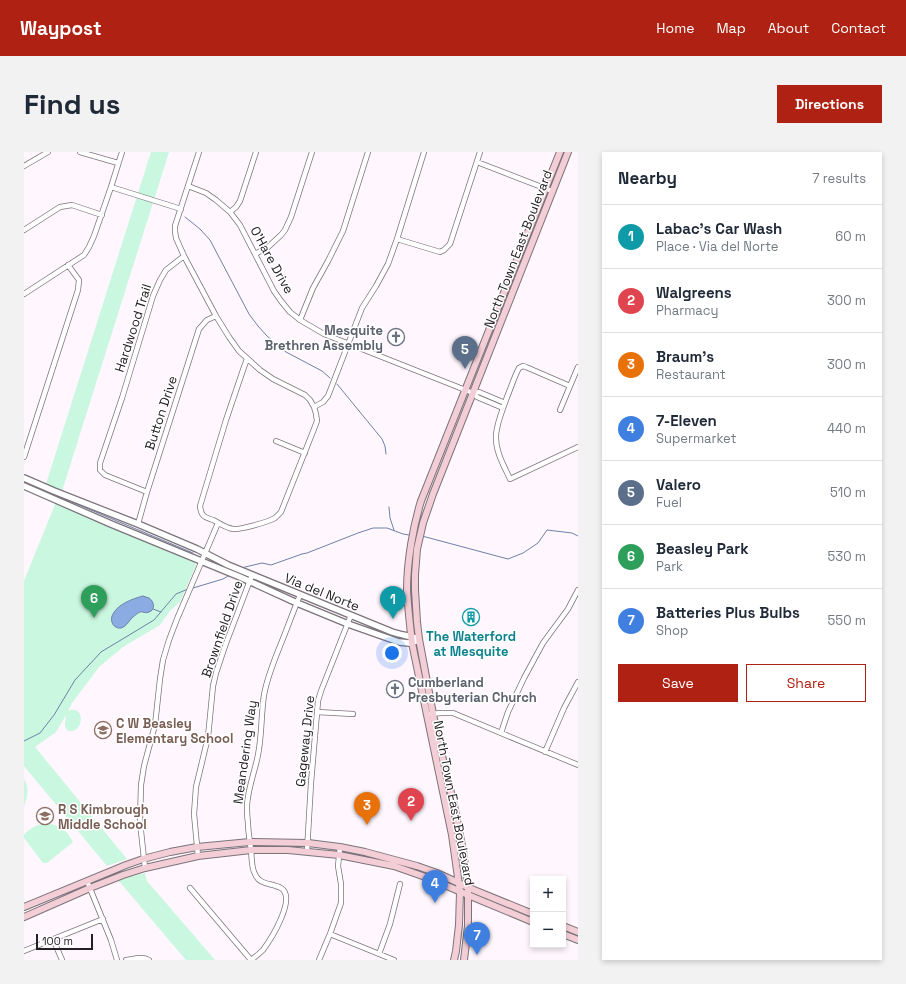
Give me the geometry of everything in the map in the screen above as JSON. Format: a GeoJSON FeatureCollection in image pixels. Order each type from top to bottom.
{"type":"FeatureCollection","features":[{"type":"Feature","properties":{"kind":"main road","name":"North Town East Boulevard"},"geometry":{"type":"LineString","coordinates":[[464,960],[468,926],[468,887],[463,851],[437,735],[419,639],[416,614],[414,549],[416,520],[421,501],[560,152]]}},
{"type":"Feature","properties":{"kind":"main road","name":"North Town East Boulevard"},"geometry":{"type":"LineString","coordinates":[[454,960],[459,925],[459,882],[451,830],[426,715],[412,640],[407,590],[408,576],[414,549],[433,494],[568,152]]}},
{"type":"Feature","properties":{"kind":"main road"},"geometry":{"type":"LineString","coordinates":[[529,229],[536,232]]}},
{"type":"Feature","properties":{"kind":"main road"},"geometry":{"type":"LineString","coordinates":[[492,322],[500,325]]}},
{"type":"Feature","properties":{"kind":"main road"},"geometry":{"type":"LineString","coordinates":[[408,576],[415,575]]}},
{"type":"Feature","properties":{"kind":"main road"},"geometry":{"type":"LineString","coordinates":[[443,789],[450,788]]}},
{"type":"Feature","properties":{"kind":"main road"},"geometry":{"type":"LineString","coordinates":[[451,830],[458,828]]}},
{"type":"Feature","properties":{"kind":"main road"},"geometry":{"type":"LineString","coordinates":[[24,907],[144,859],[197,847],[250,842],[308,843],[340,847],[398,860],[437,873],[530,913]]}},
{"type":"Feature","properties":{"kind":"main road"},"geometry":{"type":"LineString","coordinates":[[24,917],[90,888],[145,868],[198,856],[251,850],[288,850],[339,855],[396,867],[432,879],[468,896],[530,921]]}},
{"type":"Feature","properties":{"kind":"main road"},"geometry":{"type":"LineString","coordinates":[[396,867],[398,860]]}},
{"type":"Feature","properties":{"kind":"main road"},"geometry":{"type":"LineString","coordinates":[[42,900],[45,908]]}},
{"type":"Feature","properties":{"kind":"main road"},"geometry":{"type":"LineString","coordinates":[[566,927],[578,932]]}},
{"type":"Feature","properties":{"kind":"main road"},"geometry":{"type":"LineString","coordinates":[[566,935],[578,940]]}},
{"type":"Feature","properties":{"kind":"main road"},"geometry":{"type":"LineString","coordinates":[[456,951],[465,952]]}},
{"type":"Feature","properties":{"kind":"street"},"geometry":{"type":"LineString","coordinates":[[24,166],[48,152]]}},
{"type":"Feature","properties":{"kind":"street"},"geometry":{"type":"LineString","coordinates":[[80,152],[118,163]]}},
{"type":"Feature","properties":{"kind":"street"},"geometry":{"type":"LineString","coordinates":[[24,294],[84,255],[90,247],[122,152]]}},
{"type":"Feature","properties":{"kind":"street"},"geometry":{"type":"LineString","coordinates":[[199,152],[175,226],[176,238],[216,316],[239,351],[260,370],[273,379],[305,395],[314,407],[316,421],[282,512],[276,517],[254,525],[232,529],[202,515],[200,506],[226,420],[247,359]]}},
{"type":"Feature","properties":{"kind":"street"},"geometry":{"type":"LineString","coordinates":[[230,212],[240,201],[256,152]]}},
{"type":"Feature","properties":{"kind":"street"},"geometry":{"type":"LineString","coordinates":[[255,254],[268,247],[285,230],[291,217],[312,152]]}},
{"type":"Feature","properties":{"kind":"street"},"geometry":{"type":"LineString","coordinates":[[300,320],[313,288],[343,230],[368,152]]}},
{"type":"Feature","properties":{"kind":"street"},"geometry":{"type":"LineString","coordinates":[[314,407],[323,402],[328,396],[362,308],[388,264],[424,152]]}},
{"type":"Feature","properties":{"kind":"street"},"geometry":{"type":"LineString","coordinates":[[397,239],[440,252],[450,244],[480,152]]}},
{"type":"Feature","properties":{"kind":"street"},"geometry":{"type":"LineString","coordinates":[[477,162],[552,191]]}},
{"type":"Feature","properties":{"kind":"street","name":"O'Hare Drive"},"geometry":{"type":"LineString","coordinates":[[188,186],[206,193],[230,212],[240,225],[277,296],[290,312],[300,320],[324,334],[473,393]]}},
{"type":"Feature","properties":{"kind":"street"},"geometry":{"type":"LineString","coordinates":[[111,187],[181,210]]}},
{"type":"Feature","properties":{"kind":"street"},"geometry":{"type":"LineString","coordinates":[[24,230],[60,207],[72,205],[102,214]]}},
{"type":"Feature","properties":{"kind":"street","name":"Hardwood Trail"},"geometry":{"type":"LineString","coordinates":[[147,492],[105,475],[100,470],[100,463],[122,398],[153,296],[166,270],[184,256]]}},
{"type":"Feature","properties":{"kind":"street"},"geometry":{"type":"LineString","coordinates":[[24,457],[78,290],[79,280],[68,265]]}},
{"type":"Feature","properties":{"kind":"street","name":"Button Drive"},"geometry":{"type":"LineString","coordinates":[[138,524],[199,329],[207,320],[216,316]]}},
{"type":"Feature","properties":{"kind":"street"},"geometry":{"type":"LineString","coordinates":[[570,386],[526,367],[523,366],[519,368],[503,408],[497,427],[496,437],[500,458],[510,479],[578,447]]}},
{"type":"Feature","properties":{"kind":"street"},"geometry":{"type":"LineString","coordinates":[[560,410],[578,367]]}},
{"type":"Feature","properties":{"kind":"street"},"geometry":{"type":"LineString","coordinates":[[503,408],[477,398],[473,393],[479,392],[505,403]]}},
{"type":"Feature","properties":{"kind":"street"},"geometry":{"type":"LineString","coordinates":[[276,442],[305,453]]}},
{"type":"Feature","properties":{"kind":"street","name":"Via del Norte"},"geometry":{"type":"LineString","coordinates":[[24,478],[138,524],[252,575],[412,640]]}},
{"type":"Feature","properties":{"kind":"street","name":"Via del Norte"},"geometry":{"type":"LineString","coordinates":[[24,486],[348,624],[399,642],[419,639]]}},
{"type":"Feature","properties":{"kind":"street"},"geometry":{"type":"LineString","coordinates":[[145,868],[140,822],[141,785],[144,766],[155,726],[164,655],[172,631],[218,523]]}},
{"type":"Feature","properties":{"kind":"street","name":"Brownfield Drive"},"geometry":{"type":"LineString","coordinates":[[198,856],[194,814],[196,787],[208,737],[213,686],[225,646],[252,575]]}},
{"type":"Feature","properties":{"kind":"street"},"geometry":{"type":"LineString","coordinates":[[501,733],[508,712],[524,678],[543,643],[568,609],[578,590]]}},
{"type":"Feature","properties":{"kind":"street","name":"Meandering Way"},"geometry":{"type":"LineString","coordinates":[[251,960],[261,951],[271,938],[284,911],[286,900],[286,893],[281,888],[262,882],[255,874],[252,864],[247,805],[262,730],[264,695],[272,666],[300,595]]}},
{"type":"Feature","properties":{"kind":"street","name":"Gageway Drive"},"geometry":{"type":"LineString","coordinates":[[307,851],[318,700],[351,616]]}},
{"type":"Feature","properties":{"kind":"street"},"geometry":{"type":"LineString","coordinates":[[545,752],[564,708],[578,682]]}},
{"type":"Feature","properties":{"kind":"street"},"geometry":{"type":"LineString","coordinates":[[317,712],[353,714]]}},
{"type":"Feature","properties":{"kind":"street"},"geometry":{"type":"LineString","coordinates":[[426,715],[433,713],[453,714],[578,765]]}},
{"type":"Feature","properties":{"kind":"street"},"geometry":{"type":"LineString","coordinates":[[319,960],[341,903],[341,884],[338,866],[340,847]]}},
{"type":"Feature","properties":{"kind":"street"},"geometry":{"type":"LineString","coordinates":[[87,881],[111,940],[117,960]]}},
{"type":"Feature","properties":{"kind":"street"},"geometry":{"type":"LineString","coordinates":[[379,954],[390,924],[400,884]]}},
{"type":"Feature","properties":{"kind":"street"},"geometry":{"type":"LineString","coordinates":[[190,888],[251,960]]}},
{"type":"Feature","properties":{"kind":"street"},"geometry":{"type":"LineString","coordinates":[[24,951],[103,919]]}},
{"type":"Feature","properties":{"kind":"street"},"geometry":{"type":"LineString","coordinates":[[330,934],[394,960]]}},
{"type":"Feature","properties":{"kind":"street"},"geometry":{"type":"LineString","coordinates":[[53,939],[62,960]]}},
{"type":"Feature","properties":{"kind":"street"},"geometry":{"type":"LineString","coordinates":[[126,960],[146,958],[149,960]]}},
{"type":"Feature","properties":{"kind":"green space"},"geometry":{"type":"Polygon","coordinates":[[[151,152],[169,152],[62,491],[47,486],[46,484],[151,152]]]}},
{"type":"Feature","properties":{"kind":"green space"},"geometry":{"type":"Polygon","coordinates":[[[56,502],[91,519],[193,562],[196,565],[180,602],[170,611],[160,625],[123,647],[99,667],[72,703],[68,711],[78,711],[80,714],[81,719],[78,728],[69,731],[66,728],[66,715],[56,732],[35,747],[127,859],[107,866],[24,766],[24,581],[56,502]]]}},
{"type":"Feature","properties":{"kind":"green space"},"geometry":{"type":"Polygon","coordinates":[[[24,779],[27,785],[27,792],[24,806],[24,779]]]}},
{"type":"Feature","properties":{"kind":"green space"},"geometry":{"type":"Polygon","coordinates":[[[45,823],[62,828],[73,842],[47,863],[43,863],[24,838],[24,835],[33,827],[45,823]]]}},
{"type":"Feature","properties":{"kind":"green space"},"geometry":{"type":"Polygon","coordinates":[[[145,873],[147,881],[215,960],[186,960],[118,880],[145,873]]]}},
{"type":"Feature","properties":{"kind":"water"},"geometry":{"type":"Polygon","coordinates":[[[143,596],[152,601],[154,605],[151,611],[147,613],[139,613],[121,628],[116,627],[112,623],[112,616],[117,608],[130,600],[143,596]]]}},
{"type":"Feature","properties":{"kind":"waterway"},"geometry":{"type":"LineString","coordinates":[[185,217],[200,229],[210,240],[249,314],[267,336],[286,352],[322,371],[330,378]]}},
{"type":"Feature","properties":{"kind":"waterway"},"geometry":{"type":"LineString","coordinates":[[337,384],[382,439],[386,454]]}},
{"type":"Feature","properties":{"kind":"waterway"},"geometry":{"type":"LineString","coordinates":[[72,502],[193,553]]}},
{"type":"Feature","properties":{"kind":"waterway"},"geometry":{"type":"LineString","coordinates":[[389,507],[390,518],[394,530]]}},
{"type":"Feature","properties":{"kind":"waterway"},"geometry":{"type":"LineString","coordinates":[[241,568],[262,563],[271,565],[373,528],[387,528],[409,535]]}},
{"type":"Feature","properties":{"kind":"waterway"},"geometry":{"type":"LineString","coordinates":[[422,536],[508,559],[523,553],[538,543],[547,530],[572,533],[578,536]]}},
{"type":"Feature","properties":{"kind":"waterway"},"geometry":{"type":"LineString","coordinates":[[193,588],[223,579],[230,575]]}},
{"type":"Feature","properties":{"kind":"waterway"},"geometry":{"type":"LineString","coordinates":[[24,741],[40,733],[54,715],[75,680],[101,652],[154,620],[176,594],[188,589]]}},
{"type":"Feature","properties":{"kind":"waterway"},"geometry":{"type":"LineString","coordinates":[[153,609],[161,612]]}},
{"type":"Feature","properties":{"kind":"place","name":"Mesquite Brethren Assembly"},"geometry":{"type":"Point","coordinates":[396,337]}},
{"type":"Feature","properties":{"kind":"place","name":"Valero"},"geometry":{"type":"Point","coordinates":[465,369]}},
{"type":"Feature","properties":{"kind":"place","name":"The Waterford at Mesquite"},"geometry":{"type":"Point","coordinates":[471,617]}},
{"type":"Feature","properties":{"kind":"place","name":"Beasley Park"},"geometry":{"type":"Point","coordinates":[94,618]}},
{"type":"Feature","properties":{"kind":"place","name":"Labac's Car Wash"},"geometry":{"type":"Point","coordinates":[393,619]}},
{"type":"Feature","properties":{"kind":"place","name":"Cumberland Presbyterian Church"},"geometry":{"type":"Point","coordinates":[395,689]}},
{"type":"Feature","properties":{"kind":"place","name":"C W Beasley Elementary School"},"geometry":{"type":"Point","coordinates":[103,730]}},
{"type":"Feature","properties":{"kind":"place","name":"R S Kimbrough Middle School"},"geometry":{"type":"Point","coordinates":[45,816]}},
{"type":"Feature","properties":{"kind":"place","name":"Walgreens"},"geometry":{"type":"Point","coordinates":[411,821]}},
{"type":"Feature","properties":{"kind":"place","name":"Braum's"},"geometry":{"type":"Point","coordinates":[367,825]}},
{"type":"Feature","properties":{"kind":"place","name":"7-Eleven"},"geometry":{"type":"Point","coordinates":[435,903]}},
{"type":"Feature","properties":{"kind":"place","name":"Batteries Plus Bulbs"},"geometry":{"type":"Point","coordinates":[477,955]}}]}
